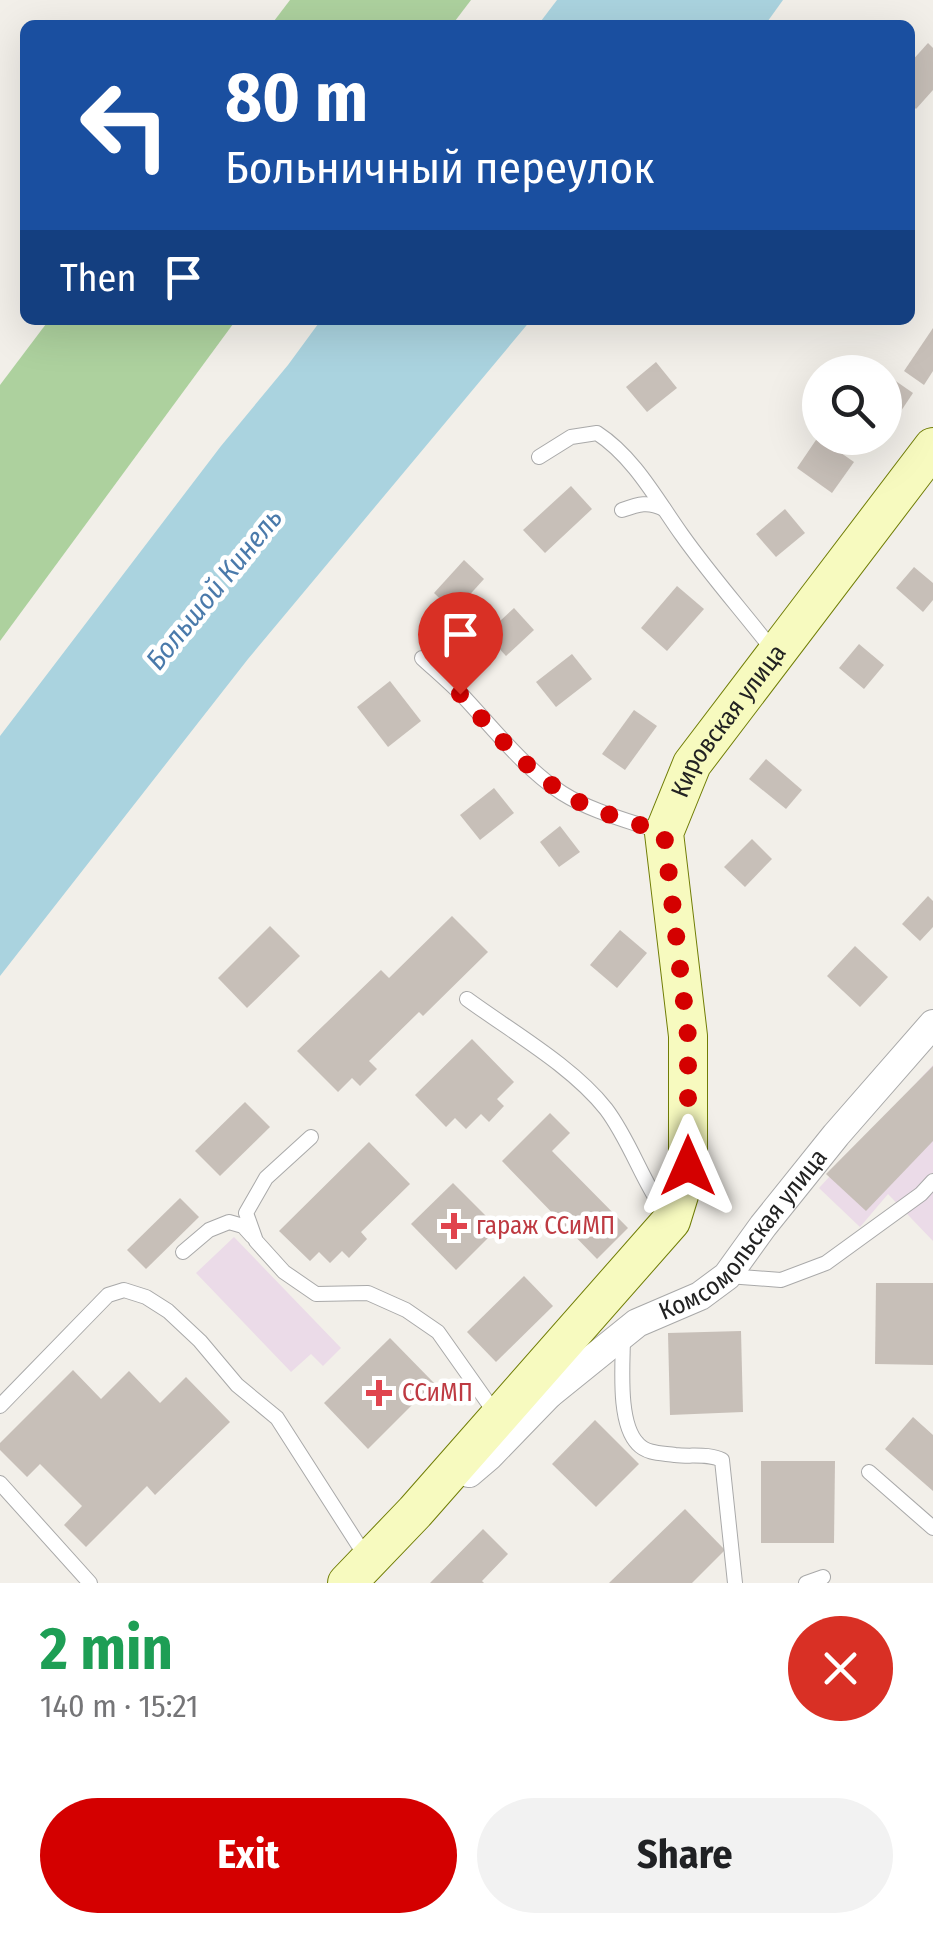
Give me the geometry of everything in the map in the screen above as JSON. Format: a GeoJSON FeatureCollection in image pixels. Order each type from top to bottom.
{"type":"FeatureCollection","features":[{"type":"Feature","properties":{"kind":"main road","name":"Кировская улица"},"geometry":{"type":"LineString","coordinates":[[671,1221],[688,1166],[688,1036],[664,833],[692,764],[933,447]]}},
{"type":"Feature","properties":{"kind":"main road","name":"Комсомольская улица"},"geometry":{"type":"LineString","coordinates":[[358,1572],[521,1403],[671,1221]]}},
{"type":"Feature","properties":{"kind":"street","name":"Комсомольская улица"},"geometry":{"type":"LineString","coordinates":[[521,1403],[637,1324],[700,1296],[727,1276],[836,1135],[933,1024]]}},
{"type":"Feature","properties":{"kind":"street"},"geometry":{"type":"LineString","coordinates":[[415,1512],[488,1456],[521,1403]]}},
{"type":"Feature","properties":{"kind":"lane"},"geometry":{"type":"LineString","coordinates":[[539,456],[571,437],[597,433],[609,441],[776,654]]}},
{"type":"Feature","properties":{"kind":"lane"},"geometry":{"type":"LineString","coordinates":[[622,510],[641,503],[665,510]]}},
{"type":"Feature","properties":{"kind":"lane"},"geometry":{"type":"LineString","coordinates":[[422,658],[562,793],[664,833]]}},
{"type":"Feature","properties":{"kind":"lane"},"geometry":{"type":"LineString","coordinates":[[467,999],[581,1081],[608,1112],[671,1221]]}},
{"type":"Feature","properties":{"kind":"lane"},"geometry":{"type":"LineString","coordinates":[[256,1241],[246,1213],[266,1178],[311,1137]]}},
{"type":"Feature","properties":{"kind":"lane"},"geometry":{"type":"LineString","coordinates":[[727,1276],[781,1280],[826,1263],[921,1194],[933,1180]]}},
{"type":"Feature","properties":{"kind":"lane"},"geometry":{"type":"LineString","coordinates":[[183,1252],[209,1230],[229,1222],[243,1226],[284,1272],[316,1294],[368,1293],[406,1310],[438,1332],[521,1403]]}},
{"type":"Feature","properties":{"kind":"lane"},"geometry":{"type":"LineString","coordinates":[[0,1406],[108,1295],[124,1290],[146,1297],[168,1311],[237,1385],[277,1418],[358,1572]]}},
{"type":"Feature","properties":{"kind":"lane"},"geometry":{"type":"LineString","coordinates":[[623,1334],[624,1412],[638,1444],[648,1451],[687,1457],[714,1456],[722,1460],[735,1583]]}},
{"type":"Feature","properties":{"kind":"lane"},"geometry":{"type":"LineString","coordinates":[[869,1472],[933,1528]]}},
{"type":"Feature","properties":{"kind":"lane"},"geometry":{"type":"LineString","coordinates":[[0,1482],[90,1583]]}},
{"type":"Feature","properties":{"kind":"lane"},"geometry":{"type":"LineString","coordinates":[[806,1583],[824,1578]]}},
{"type":"Feature","properties":{"kind":"shaded area"},"geometry":{"type":"Polygon","coordinates":[[[933,1065],[933,1241],[888,1194],[860,1227],[819,1188],[933,1065]]]}},
{"type":"Feature","properties":{"kind":"shaded area"},"geometry":{"type":"Polygon","coordinates":[[[234,1237],[341,1348],[323,1366],[311,1354],[291,1372],[196,1273],[234,1237]]]}},
{"type":"Feature","properties":{"kind":"green space"},"geometry":{"type":"Polygon","coordinates":[[[290,0],[471,0],[456,20],[275,20],[290,0]]]}},
{"type":"Feature","properties":{"kind":"green space"},"geometry":{"type":"Polygon","coordinates":[[[45,325],[232,325],[0,641],[0,385],[45,325]]]}},
{"type":"Feature","properties":{"kind":"water"},"geometry":{"type":"Polygon","coordinates":[[[557,0],[783,0],[769,20],[542,20],[557,0]]]}},
{"type":"Feature","properties":{"kind":"water","name":"Большой Кинель"},"geometry":{"type":"Polygon","coordinates":[[[317,325],[527,325],[248,659],[0,976],[0,736],[221,446],[317,325]]]}},
{"type":"Feature","properties":{"kind":"building"},"geometry":{"type":"Polygon","coordinates":[[[928,43],[933,48],[933,90],[916,109],[915,108],[915,57],[928,43]]]}},
{"type":"Feature","properties":{"kind":"building"},"geometry":{"type":"Polygon","coordinates":[[[933,328],[933,371],[924,385],[904,371],[933,328]]]}},
{"type":"Feature","properties":{"kind":"building"},"geometry":{"type":"Polygon","coordinates":[[[656,362],[677,388],[647,412],[626,387],[656,362]]]}},
{"type":"Feature","properties":{"kind":"building"},"geometry":{"type":"Polygon","coordinates":[[[902,385],[913,393],[902,410],[902,385]]]}},
{"type":"Feature","properties":{"kind":"building"},"geometry":{"type":"Polygon","coordinates":[[[806,455],[844,455],[854,462],[832,493],[797,468],[806,455]]]}},
{"type":"Feature","properties":{"kind":"building"},"geometry":{"type":"Polygon","coordinates":[[[571,486],[592,509],[545,553],[523,530],[571,486]]]}},
{"type":"Feature","properties":{"kind":"building"},"geometry":{"type":"Polygon","coordinates":[[[785,509],[805,533],[776,557],[756,534],[785,509]]]}},
{"type":"Feature","properties":{"kind":"building"},"geometry":{"type":"Polygon","coordinates":[[[464,560],[484,579],[454,612],[434,593],[464,560]]]}},
{"type":"Feature","properties":{"kind":"building"},"geometry":{"type":"Polygon","coordinates":[[[914,567],[933,583],[933,600],[923,612],[896,588],[914,567]]]}},
{"type":"Feature","properties":{"kind":"building"},"geometry":{"type":"Polygon","coordinates":[[[677,586],[704,609],[667,651],[641,628],[677,586]]]}},
{"type":"Feature","properties":{"kind":"building"},"geometry":{"type":"Polygon","coordinates":[[[514,608],[534,630],[506,656],[486,634],[514,608]]]}},
{"type":"Feature","properties":{"kind":"building"},"geometry":{"type":"Polygon","coordinates":[[[859,644],[884,665],[864,689],[839,668],[859,644]]]}},
{"type":"Feature","properties":{"kind":"building"},"geometry":{"type":"Polygon","coordinates":[[[572,654],[592,679],[556,707],[536,682],[572,654]]]}},
{"type":"Feature","properties":{"kind":"building"},"geometry":{"type":"Polygon","coordinates":[[[390,681],[421,721],[388,747],[357,707],[390,681]]]}},
{"type":"Feature","properties":{"kind":"building"},"geometry":{"type":"Polygon","coordinates":[[[634,710],[657,726],[625,770],[602,754],[634,710]]]}},
{"type":"Feature","properties":{"kind":"building"},"geometry":{"type":"Polygon","coordinates":[[[766,759],[802,790],[786,809],[749,779],[766,759]]]}},
{"type":"Feature","properties":{"kind":"building"},"geometry":{"type":"Polygon","coordinates":[[[494,788],[514,813],[480,840],[460,815],[494,788]]]}},
{"type":"Feature","properties":{"kind":"building"},"geometry":{"type":"Polygon","coordinates":[[[560,826],[580,852],[559,867],[540,842],[560,826]]]}},
{"type":"Feature","properties":{"kind":"building"},"geometry":{"type":"Polygon","coordinates":[[[752,839],[772,859],[745,887],[724,867],[752,839]]]}},
{"type":"Feature","properties":{"kind":"building"},"geometry":{"type":"Polygon","coordinates":[[[928,896],[933,901],[933,927],[920,941],[902,924],[928,896]]]}},
{"type":"Feature","properties":{"kind":"building"},"geometry":{"type":"Polygon","coordinates":[[[452,916],[488,952],[423,1016],[419,1012],[369,1061],[377,1069],[360,1086],[352,1078],[338,1092],[297,1051],[381,970],[389,978],[452,916]]]}},
{"type":"Feature","properties":{"kind":"building"},"geometry":{"type":"Polygon","coordinates":[[[270,926],[300,956],[247,1008],[218,978],[270,926]]]}},
{"type":"Feature","properties":{"kind":"building"},"geometry":{"type":"Polygon","coordinates":[[[620,930],[647,953],[617,988],[590,965],[620,930]]]}},
{"type":"Feature","properties":{"kind":"building"},"geometry":{"type":"Polygon","coordinates":[[[855,946],[888,977],[860,1007],[827,976],[855,946]]]}},
{"type":"Feature","properties":{"kind":"building"},"geometry":{"type":"Polygon","coordinates":[[[472,1039],[514,1082],[497,1099],[504,1106],[489,1122],[481,1114],[466,1129],[455,1118],[446,1127],[415,1095],[472,1039]]]}},
{"type":"Feature","properties":{"kind":"building"},"geometry":{"type":"Polygon","coordinates":[[[933,1066],[933,1141],[866,1211],[826,1174],[933,1066]]]}},
{"type":"Feature","properties":{"kind":"building"},"geometry":{"type":"Polygon","coordinates":[[[245,1102],[270,1127],[220,1176],[195,1151],[245,1102]]]}},
{"type":"Feature","properties":{"kind":"building"},"geometry":{"type":"Polygon","coordinates":[[[550,1113],[570,1133],[552,1151],[628,1228],[597,1259],[502,1161],[550,1113]]]}},
{"type":"Feature","properties":{"kind":"building"},"geometry":{"type":"Polygon","coordinates":[[[369,1142],[410,1184],[361,1232],[367,1239],[349,1258],[342,1251],[330,1263],[319,1252],[310,1261],[279,1231],[369,1142]]]}},
{"type":"Feature","properties":{"kind":"building","name":"гараж ССиМП"},"geometry":{"type":"Polygon","coordinates":[[[453,1183],[498,1228],[456,1270],[411,1224],[453,1183]]]}},
{"type":"Feature","properties":{"kind":"building"},"geometry":{"type":"Polygon","coordinates":[[[180,1198],[199,1217],[146,1269],[127,1250],[180,1198]]]}},
{"type":"Feature","properties":{"kind":"building","name":"гараж ССиМП"},"geometry":{"type":"Polygon","coordinates":[[[524,1276],[553,1306],[496,1362],[467,1332],[524,1276]]]}},
{"type":"Feature","properties":{"kind":"building"},"geometry":{"type":"Polygon","coordinates":[[[876,1283],[933,1283],[933,1365],[875,1364],[876,1283]]]}},
{"type":"Feature","properties":{"kind":"building"},"geometry":{"type":"Polygon","coordinates":[[[741,1331],[743,1412],[670,1415],[668,1333],[741,1331]]]}},
{"type":"Feature","properties":{"kind":"building","name":"ССиМП"},"geometry":{"type":"Polygon","coordinates":[[[390,1338],[434,1383],[368,1449],[324,1403],[390,1338]]]}},
{"type":"Feature","properties":{"kind":"building"},"geometry":{"type":"Polygon","coordinates":[[[73,1370],[101,1399],[129,1371],[160,1403],[186,1377],[230,1422],[155,1495],[147,1486],[86,1547],[64,1525],[82,1506],[40,1464],[27,1477],[0,1450],[0,1443],[73,1370]]]}},
{"type":"Feature","properties":{"kind":"building"},"geometry":{"type":"Polygon","coordinates":[[[913,1417],[933,1435],[933,1491],[885,1449],[913,1417]]]}},
{"type":"Feature","properties":{"kind":"building"},"geometry":{"type":"Polygon","coordinates":[[[595,1420],[639,1464],[596,1507],[552,1464],[595,1420]]]}},
{"type":"Feature","properties":{"kind":"building"},"geometry":{"type":"Polygon","coordinates":[[[761,1461],[835,1461],[834,1543],[761,1543],[761,1461]]]}},
{"type":"Feature","properties":{"kind":"building"},"geometry":{"type":"Polygon","coordinates":[[[685,1509],[725,1550],[692,1583],[609,1583],[685,1509]]]}},
{"type":"Feature","properties":{"kind":"building"},"geometry":{"type":"Polygon","coordinates":[[[483,1529],[508,1554],[484,1583],[430,1583],[483,1529]]]}},
{"type":"Feature","properties":{"kind":"place","name":"гараж ССиМП"},"geometry":{"type":"Point","coordinates":[454,1226]}},
{"type":"Feature","properties":{"kind":"place","name":"ССиМП"},"geometry":{"type":"Point","coordinates":[379,1393]}},
{"type":"Feature","properties":{"kind":"route"},"geometry":{"type":"LineString","coordinates":[[460,694],[536,772],[562,793],[664,833],[688,1036],[688,1166]]}}]}
